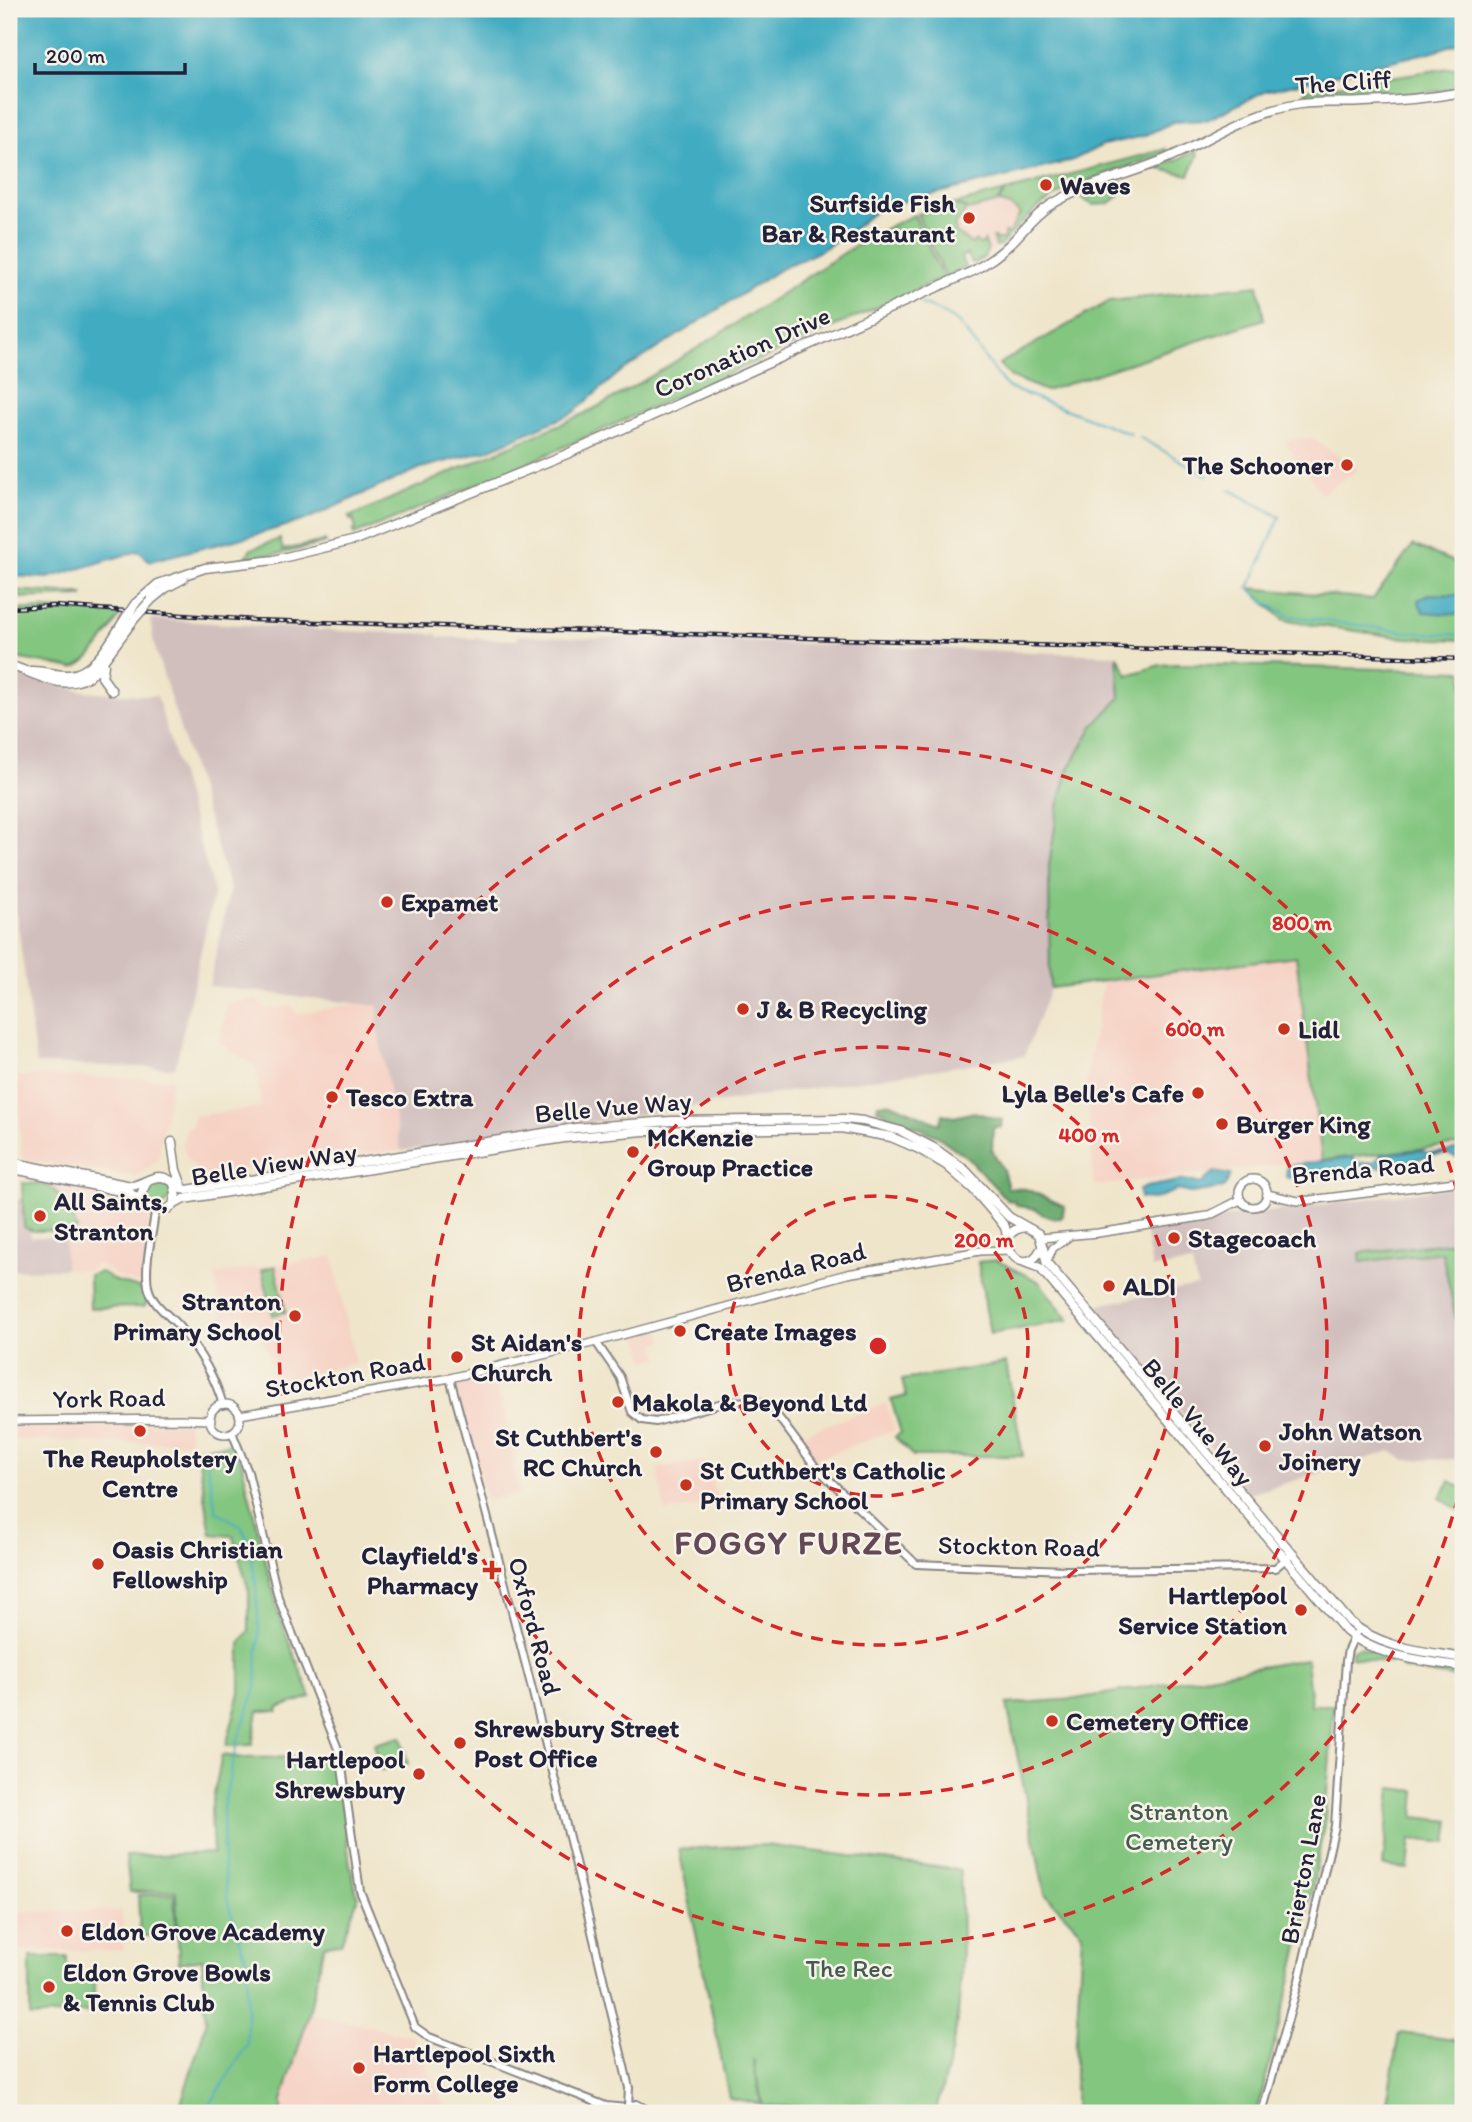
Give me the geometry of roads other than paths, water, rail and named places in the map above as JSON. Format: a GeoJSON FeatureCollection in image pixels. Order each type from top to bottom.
{"type":"FeatureCollection","features":[{"type":"Feature","properties":{"kind":"main road","name":"The Cliff"},"geometry":{"type":"LineString","coordinates":[[1228,127],[1304,103],[1374,102],[1463,92]]}},
{"type":"Feature","properties":{"kind":"main road","name":"Coronation Drive"},"geometry":{"type":"LineString","coordinates":[[206,570],[301,554],[355,540],[592,442],[973,271],[995,257],[1052,204],[1172,156],[1228,127]]}},
{"type":"Feature","properties":{"kind":"main road"},"geometry":{"type":"LineString","coordinates":[[27,671],[69,675],[86,669],[131,617],[151,600],[175,583],[206,570]]}},
{"type":"Feature","properties":{"kind":"main road"},"geometry":{"type":"LineString","coordinates":[[9,666],[46,680],[63,683],[90,677],[107,659],[131,617],[135,604],[158,584],[206,570]]}},
{"type":"Feature","properties":{"kind":"main road"},"geometry":{"type":"LineString","coordinates":[[107,659],[102,677],[112,691]]}},
{"type":"Feature","properties":{"kind":"main road","name":"Belle Vue Way"},"geometry":{"type":"LineString","coordinates":[[183,1189],[575,1128],[671,1121],[834,1118],[880,1125],[925,1143],[965,1170],[1005,1214],[1026,1227]]}},
{"type":"Feature","properties":{"kind":"main road","name":"Belle Vue Way"},"geometry":{"type":"LineString","coordinates":[[382,1167],[492,1148],[613,1133],[855,1129],[905,1142],[946,1165],[965,1181],[993,1212],[1005,1227],[1008,1240]]}},
{"type":"Feature","properties":{"kind":"main road"},"geometry":{"type":"LineString","coordinates":[[172,1142],[176,1170],[183,1189]]}},
{"type":"Feature","properties":{"kind":"main road"},"geometry":{"type":"LineString","coordinates":[[9,1162],[131,1186],[159,1177],[183,1189]]}},
{"type":"Feature","properties":{"kind":"main road","name":"Belle View Way"},"geometry":{"type":"LineString","coordinates":[[173,1205],[184,1199],[382,1167]]}},
{"type":"Feature","properties":{"kind":"main road"},"geometry":{"type":"LineString","coordinates":[[9,1168],[130,1193],[155,1211],[165,1210],[173,1205],[176,1193],[174,1184]]}},
{"type":"Feature","properties":{"kind":"main road"},"geometry":{"type":"LineString","coordinates":[[1250,1179],[1261,1181],[1267,1194],[1264,1202],[1255,1207],[1245,1205],[1240,1200],[1240,1186],[1250,1179]]}},
{"type":"Feature","properties":{"kind":"main road","name":"Brenda Road"},"geometry":{"type":"LineString","coordinates":[[1267,1194],[1298,1201],[1463,1181]]}},
{"type":"Feature","properties":{"kind":"main road"},"geometry":{"type":"LineString","coordinates":[[143,1202],[142,1192],[147,1182]]}},
{"type":"Feature","properties":{"kind":"main road"},"geometry":{"type":"LineString","coordinates":[[1041,1238],[1208,1216],[1240,1200]]}},
{"type":"Feature","properties":{"kind":"main road"},"geometry":{"type":"LineString","coordinates":[[1041,1249],[1034,1258],[1022,1261],[1014,1257],[1009,1250],[1008,1240],[1015,1230],[1026,1227],[1035,1230],[1041,1238],[1041,1249],[1046,1262],[1289,1557],[1343,1614],[1356,1633],[1371,1647],[1463,1667]]}},
{"type":"Feature","properties":{"kind":"main road"},"geometry":{"type":"LineString","coordinates":[[1046,1262],[1051,1250],[1071,1236]]}},
{"type":"Feature","properties":{"kind":"main road","name":"Brenda Road"},"geometry":{"type":"LineString","coordinates":[[596,1342],[847,1273],[980,1251],[1009,1250]]}},
{"type":"Feature","properties":{"kind":"main road","name":"Belle Vue Way"},"geometry":{"type":"LineString","coordinates":[[1022,1261],[1040,1268],[1289,1557],[1335,1618],[1356,1633]]}},
{"type":"Feature","properties":{"kind":"main road","name":"Stockton Road"},"geometry":{"type":"LineString","coordinates":[[240,1415],[450,1378],[596,1342]]}},
{"type":"Feature","properties":{"kind":"main road"},"geometry":{"type":"LineString","coordinates":[[223,1405],[235,1408],[240,1415],[238,1427],[232,1432],[218,1432],[211,1420],[212,1412],[223,1405]]}},
{"type":"Feature","properties":{"kind":"main road","name":"York Road"},"geometry":{"type":"LineString","coordinates":[[9,1421],[211,1420]]}},
{"type":"Feature","properties":{"kind":"main road"},"geometry":{"type":"LineString","coordinates":[[1356,1633],[1386,1643],[1463,1658]]}},
{"type":"Feature","properties":{"kind":"street"},"geometry":{"type":"LineString","coordinates":[[155,1211],[148,1266],[150,1292],[153,1299],[197,1349],[219,1389],[223,1405]]}},
{"type":"Feature","properties":{"kind":"street","name":"Stockton Road"},"geometry":{"type":"LineString","coordinates":[[596,1342],[615,1367],[632,1412],[642,1420],[656,1422],[726,1402],[758,1401],[770,1406],[815,1466],[916,1564],[1066,1570],[1275,1568],[1289,1557]]}},
{"type":"Feature","properties":{"kind":"street","name":"Oxford Road"},"geometry":{"type":"LineString","coordinates":[[450,1378],[537,1710],[629,2088],[644,2110]]}},
{"type":"Feature","properties":{"kind":"street"},"geometry":{"type":"LineString","coordinates":[[232,1432],[248,1472],[278,1597],[340,1754],[360,1891],[415,2027],[429,2036],[606,2106],[625,2109],[636,2104],[644,2110]]}},
{"type":"Feature","properties":{"kind":"street","name":"Brierton Lane"},"geometry":{"type":"LineString","coordinates":[[1262,2113],[1299,1980],[1335,1826],[1346,1661],[1356,1633]]}},
{"type":"Feature","properties":{"kind":"street","name":"Oxford Road"},"geometry":{"type":"LineString","coordinates":[[625,2109],[629,2088]]}},
{"type":"Feature","properties":{"kind":"street"},"geometry":{"type":"LineString","coordinates":[[606,2106],[615,2113]]}},
{"type":"Feature","properties":{"kind":"water"},"geometry":{"type":"Polygon","coordinates":[[[9,9],[1463,9],[1463,42],[1265,91],[1207,120],[1173,122],[1144,136],[1103,145],[1071,161],[897,203],[884,203],[839,239],[814,254],[787,265],[619,373],[573,413],[486,451],[421,468],[305,520],[150,561],[138,551],[48,578],[9,576],[9,9]]]}},
{"type":"Feature","properties":{"kind":"water"},"geometry":{"type":"Polygon","coordinates":[[[1429,594],[1463,595],[1463,615],[1423,612],[1418,600],[1429,594]]]}},
{"type":"Feature","properties":{"kind":"water"},"geometry":{"type":"Polygon","coordinates":[[[1463,1147],[1463,1156],[1441,1154],[1389,1167],[1361,1167],[1359,1170],[1286,1177],[1287,1166],[1351,1157],[1360,1163],[1374,1162],[1382,1154],[1420,1150],[1428,1153],[1463,1147]]]}},
{"type":"Feature","properties":{"kind":"water"},"geometry":{"type":"Polygon","coordinates":[[[1214,1172],[1231,1175],[1224,1188],[1191,1193],[1178,1190],[1154,1199],[1140,1198],[1139,1190],[1146,1187],[1185,1180],[1201,1184],[1214,1172]]]}},
{"type":"Feature","properties":{"kind":"waterway"},"geometry":{"type":"LineString","coordinates":[[921,304],[958,322],[1009,388],[1131,434]]}},
{"type":"Feature","properties":{"kind":"waterway"},"geometry":{"type":"LineString","coordinates":[[1139,437],[1208,476]]}},
{"type":"Feature","properties":{"kind":"waterway"},"geometry":{"type":"LineString","coordinates":[[1229,489],[1280,517],[1249,588],[1264,602],[1290,616],[1407,632],[1463,635]]}},
{"type":"Feature","properties":{"kind":"waterway"},"geometry":{"type":"LineString","coordinates":[[205,2113],[247,2045],[247,1962],[228,1903],[224,1871],[223,1807],[237,1743],[256,1687],[259,1633],[250,1544],[241,1526],[216,1511],[206,1459]]}},
{"type":"Feature","properties":{"kind":"railway"},"geometry":{"type":"LineString","coordinates":[[9,608],[54,606],[254,620],[1463,659]]}},
{"type":"Feature","properties":{"kind":"place","name":"Waves"},"geometry":{"type":"Point","coordinates":[1046,185]}},
{"type":"Feature","properties":{"kind":"place","name":"Surfside Fish Bar & Restaurant"},"geometry":{"type":"Point","coordinates":[969,218]}},
{"type":"Feature","properties":{"kind":"place","name":"The Schooner"},"geometry":{"type":"Point","coordinates":[1347,465]}},
{"type":"Feature","properties":{"kind":"place","name":"Expamet"},"geometry":{"type":"Point","coordinates":[387,902]}},
{"type":"Feature","properties":{"kind":"place","name":"J & B Recycling"},"geometry":{"type":"Point","coordinates":[743,1009]}},
{"type":"Feature","properties":{"kind":"place","name":"Lidl"},"geometry":{"type":"Point","coordinates":[1284,1029]}},
{"type":"Feature","properties":{"kind":"place","name":"Lyla Belle's Cafe"},"geometry":{"type":"Point","coordinates":[1198,1093]}},
{"type":"Feature","properties":{"kind":"place","name":"Tesco Extra"},"geometry":{"type":"Point","coordinates":[332,1097]}},
{"type":"Feature","properties":{"kind":"place","name":"Burger King"},"geometry":{"type":"Point","coordinates":[1222,1124]}},
{"type":"Feature","properties":{"kind":"place","name":"McKenzie Group Practice"},"geometry":{"type":"Point","coordinates":[633,1152]}},
{"type":"Feature","properties":{"kind":"place","name":"All Saints, Stranton"},"geometry":{"type":"Point","coordinates":[40,1216]}},
{"type":"Feature","properties":{"kind":"place","name":"Stagecoach"},"geometry":{"type":"Point","coordinates":[1174,1238]}},
{"type":"Feature","properties":{"kind":"place","name":"ALDI"},"geometry":{"type":"Point","coordinates":[1109,1286]}},
{"type":"Feature","properties":{"kind":"place","name":"Stranton Primary School"},"geometry":{"type":"Point","coordinates":[295,1316]}},
{"type":"Feature","properties":{"kind":"place","name":"Create Images"},"geometry":{"type":"Point","coordinates":[680,1331]}},
{"type":"Feature","properties":{"kind":"place","name":"St Aidan's Church"},"geometry":{"type":"Point","coordinates":[457,1357]}},
{"type":"Feature","properties":{"kind":"place","name":"Makola & Beyond Ltd"},"geometry":{"type":"Point","coordinates":[618,1402]}},
{"type":"Feature","properties":{"kind":"place","name":"The Reupholstery Centre"},"geometry":{"type":"Point","coordinates":[140,1431]}},
{"type":"Feature","properties":{"kind":"place","name":"John Watson Joinery"},"geometry":{"type":"Point","coordinates":[1265,1446]}},
{"type":"Feature","properties":{"kind":"place","name":"St Cuthbert's RC Church"},"geometry":{"type":"Point","coordinates":[656,1452]}},
{"type":"Feature","properties":{"kind":"place","name":"St Cuthbert's Catholic Primary School"},"geometry":{"type":"Point","coordinates":[686,1485]}},
{"type":"Feature","properties":{"kind":"place","name":"Oasis Christian Fellowship"},"geometry":{"type":"Point","coordinates":[98,1564]}},
{"type":"Feature","properties":{"kind":"place","name":"Clayfield's Pharmacy"},"geometry":{"type":"Point","coordinates":[492,1570]}},
{"type":"Feature","properties":{"kind":"place","name":"Hartlepool Service Station"},"geometry":{"type":"Point","coordinates":[1301,1610]}},
{"type":"Feature","properties":{"kind":"place","name":"Cemetery Office"},"geometry":{"type":"Point","coordinates":[1052,1721]}},
{"type":"Feature","properties":{"kind":"place","name":"Shrewsbury Street Post Office"},"geometry":{"type":"Point","coordinates":[460,1743]}},
{"type":"Feature","properties":{"kind":"place","name":"Hartlepool Shrewsbury"},"geometry":{"type":"Point","coordinates":[419,1774]}},
{"type":"Feature","properties":{"kind":"place","name":"Eldon Grove Academy"},"geometry":{"type":"Point","coordinates":[67,1931]}},
{"type":"Feature","properties":{"kind":"place","name":"Eldon Grove Bowls & Tennis Club"},"geometry":{"type":"Point","coordinates":[49,1987]}},
{"type":"Feature","properties":{"kind":"place","name":"Hartlepool Sixth Form College"},"geometry":{"type":"Point","coordinates":[359,2068]}},
{"type":"Feature","properties":{"kind":"district","name":"FOGGY FURZE"},"geometry":{"type":"Point","coordinates":[789,1542]}},
{"type":"Feature","properties":{"kind":"park label","name":"Stranton Cemetery"},"geometry":{"type":"Point","coordinates":[1179,1826]}},
{"type":"Feature","properties":{"kind":"park label","name":"The Rec"},"geometry":{"type":"Point","coordinates":[849,1968]}}]}
